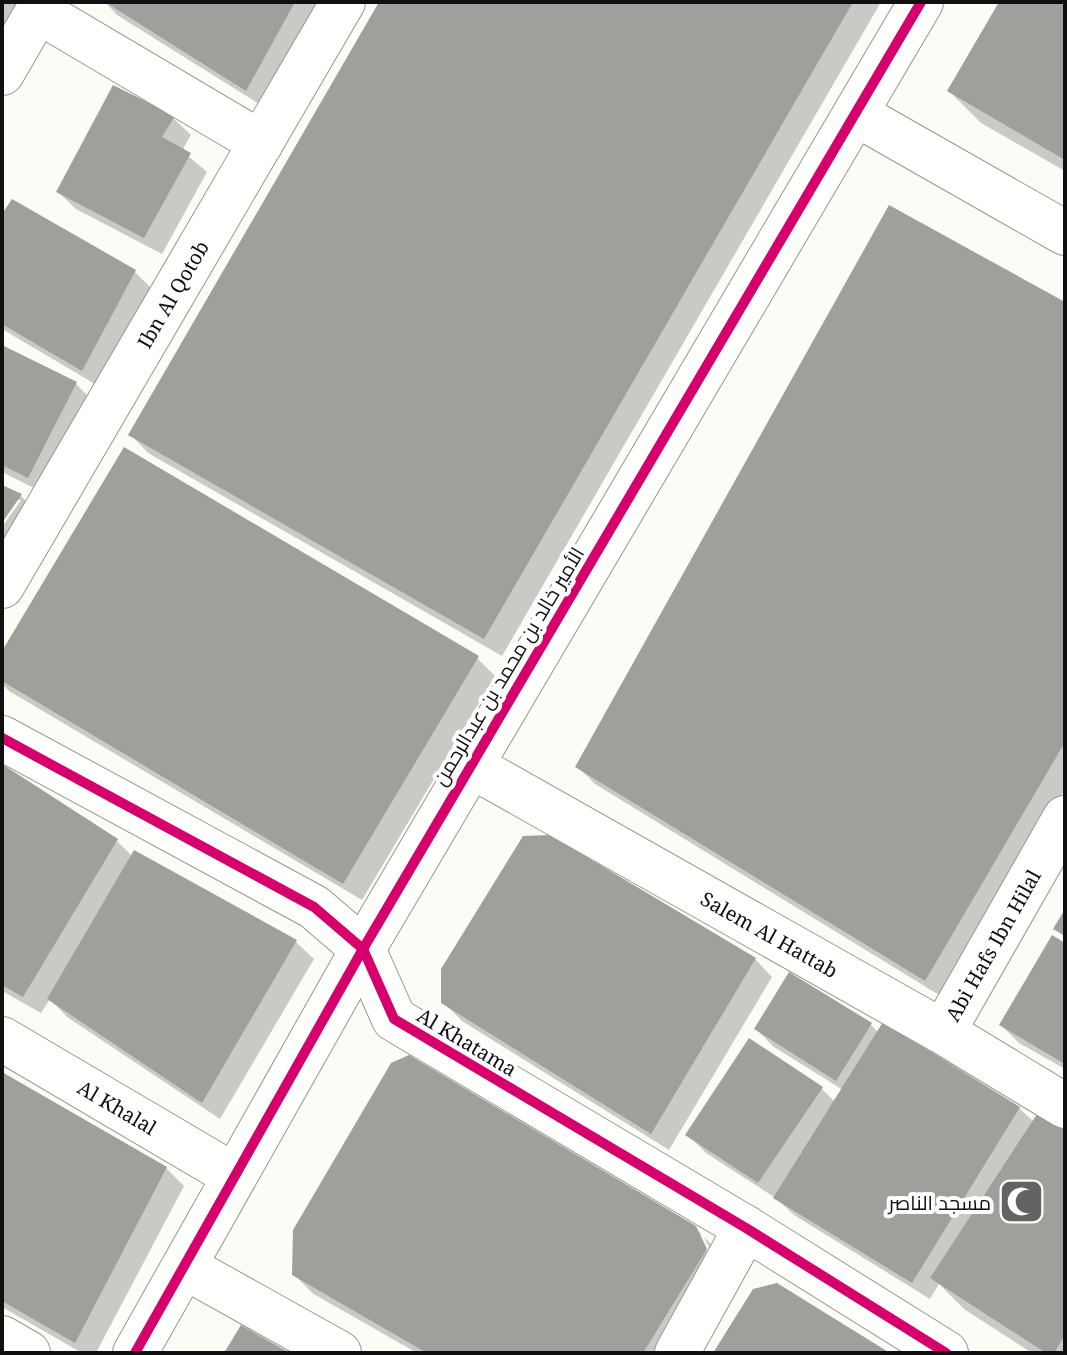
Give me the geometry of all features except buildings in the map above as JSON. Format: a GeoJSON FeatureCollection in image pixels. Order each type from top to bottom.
{"type":"FeatureCollection","features":[{"type":"Feature","properties":{"kind":"street","name":"Ibn Al Qotob"},"geometry":{"type":"LineString","coordinates":[[2,586],[343,2]]}},
{"type":"Feature","properties":{"kind":"street","name":"الأمير خالد بن محمد بن عبدالرحمن"},"geometry":{"type":"LineString","coordinates":[[135,1353],[233,1175],[470,765],[921,2]]}},
{"type":"Feature","properties":{"kind":"street"},"geometry":{"type":"LineString","coordinates":[[2,73],[41,6],[261,143]]}},
{"type":"Feature","properties":{"kind":"street"},"geometry":{"type":"LineString","coordinates":[[856,114],[1065,233]]}},
{"type":"Feature","properties":{"kind":"street","name":"Al Khatama"},"geometry":{"type":"LineString","coordinates":[[2,738],[314,907],[363,949],[394,1019],[746,1228],[946,1353]]}},
{"type":"Feature","properties":{"kind":"street","name":"Salem Al Hattab"},"geometry":{"type":"LineString","coordinates":[[470,765],[943,1032],[1065,1106]]}},
{"type":"Feature","properties":{"kind":"street","name":"Abi Hafs Ibn Hilal"},"geometry":{"type":"LineString","coordinates":[[943,1032],[1065,818]]}},
{"type":"Feature","properties":{"kind":"street","name":"Al Khalal"},"geometry":{"type":"LineString","coordinates":[[2,1039],[233,1175]]}},
{"type":"Feature","properties":{"kind":"street"},"geometry":{"type":"LineString","coordinates":[[677,1353],[746,1228]]}},
{"type":"Feature","properties":{"kind":"street"},"geometry":{"type":"LineString","coordinates":[[185,1267],[339,1353]]}},
{"type":"Feature","properties":{"kind":"street"},"geometry":{"type":"LineString","coordinates":[[2,1338],[28,1353]]}},
{"type":"Feature","properties":{"kind":"cycle path"},"geometry":{"type":"LineString","coordinates":[[135,1353],[363,949],[921,2]]}},
{"type":"Feature","properties":{"kind":"cycle path"},"geometry":{"type":"LineString","coordinates":[[2,738],[314,907],[363,949],[394,1019],[746,1228],[946,1353]]}},
{"type":"Feature","properties":{"kind":"place","name":"مسجد الناصر"},"geometry":{"type":"Point","coordinates":[1022,1202]}}]}
